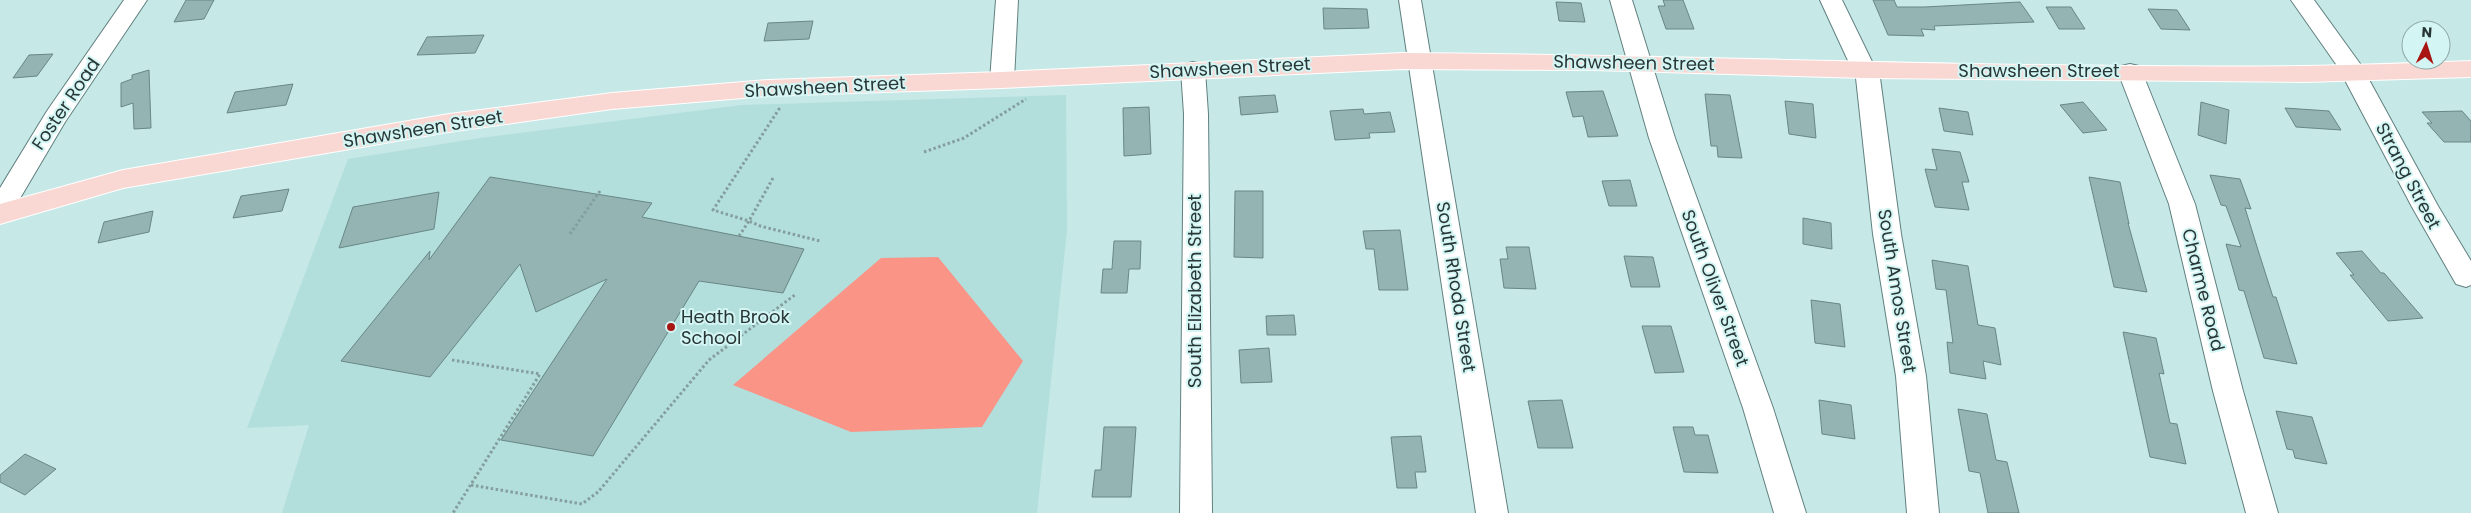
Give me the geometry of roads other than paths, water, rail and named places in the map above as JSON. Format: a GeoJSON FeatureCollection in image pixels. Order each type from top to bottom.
{"type":"FeatureCollection","features":[{"type":"Feature","properties":{"kind":"main road","name":"Shawsheen Street"},"geometry":{"type":"LineString","coordinates":[[0,212],[123,179],[449,123],[577,105],[768,88],[1002,80],[1334,63],[1420,61],[1642,62],[1864,70],[2354,73],[2471,69]]}},
{"type":"Feature","properties":{"kind":"street","name":"Foster Road"},"geometry":{"type":"LineString","coordinates":[[0,212],[56,117],[136,0]]}},
{"type":"Feature","properties":{"kind":"street"},"geometry":{"type":"LineString","coordinates":[[1002,80],[1007,0]]}},
{"type":"Feature","properties":{"kind":"street","name":"South Rhoda Street"},"geometry":{"type":"LineString","coordinates":[[1410,0],[1492,513]]}},
{"type":"Feature","properties":{"kind":"street","name":"South Oliver Street"},"geometry":{"type":"LineString","coordinates":[[1621,0],[1642,62],[1662,138],[1758,408],[1790,513]]}},
{"type":"Feature","properties":{"kind":"street","name":"South Amos Street"},"geometry":{"type":"LineString","coordinates":[[1831,0],[1864,70],[1870,93],[1887,234],[1911,376],[1923,513]]}},
{"type":"Feature","properties":{"kind":"street","name":"Strang Street"},"geometry":{"type":"LineString","coordinates":[[2302,0],[2330,36],[2354,73],[2439,234],[2466,276]]}},
{"type":"Feature","properties":{"kind":"street","name":"South Elizabeth Street"},"geometry":{"type":"LineString","coordinates":[[1193,70],[1196,114],[1196,513]]}},
{"type":"Feature","properties":{"kind":"street","name":"Charme Road"},"geometry":{"type":"LineString","coordinates":[[2130,72],[2182,204],[2228,391],[2262,513]]}},
{"type":"Feature","properties":{"kind":"place","name":"Heath Brook School"},"geometry":{"type":"Point","coordinates":[671,327]}}]}
